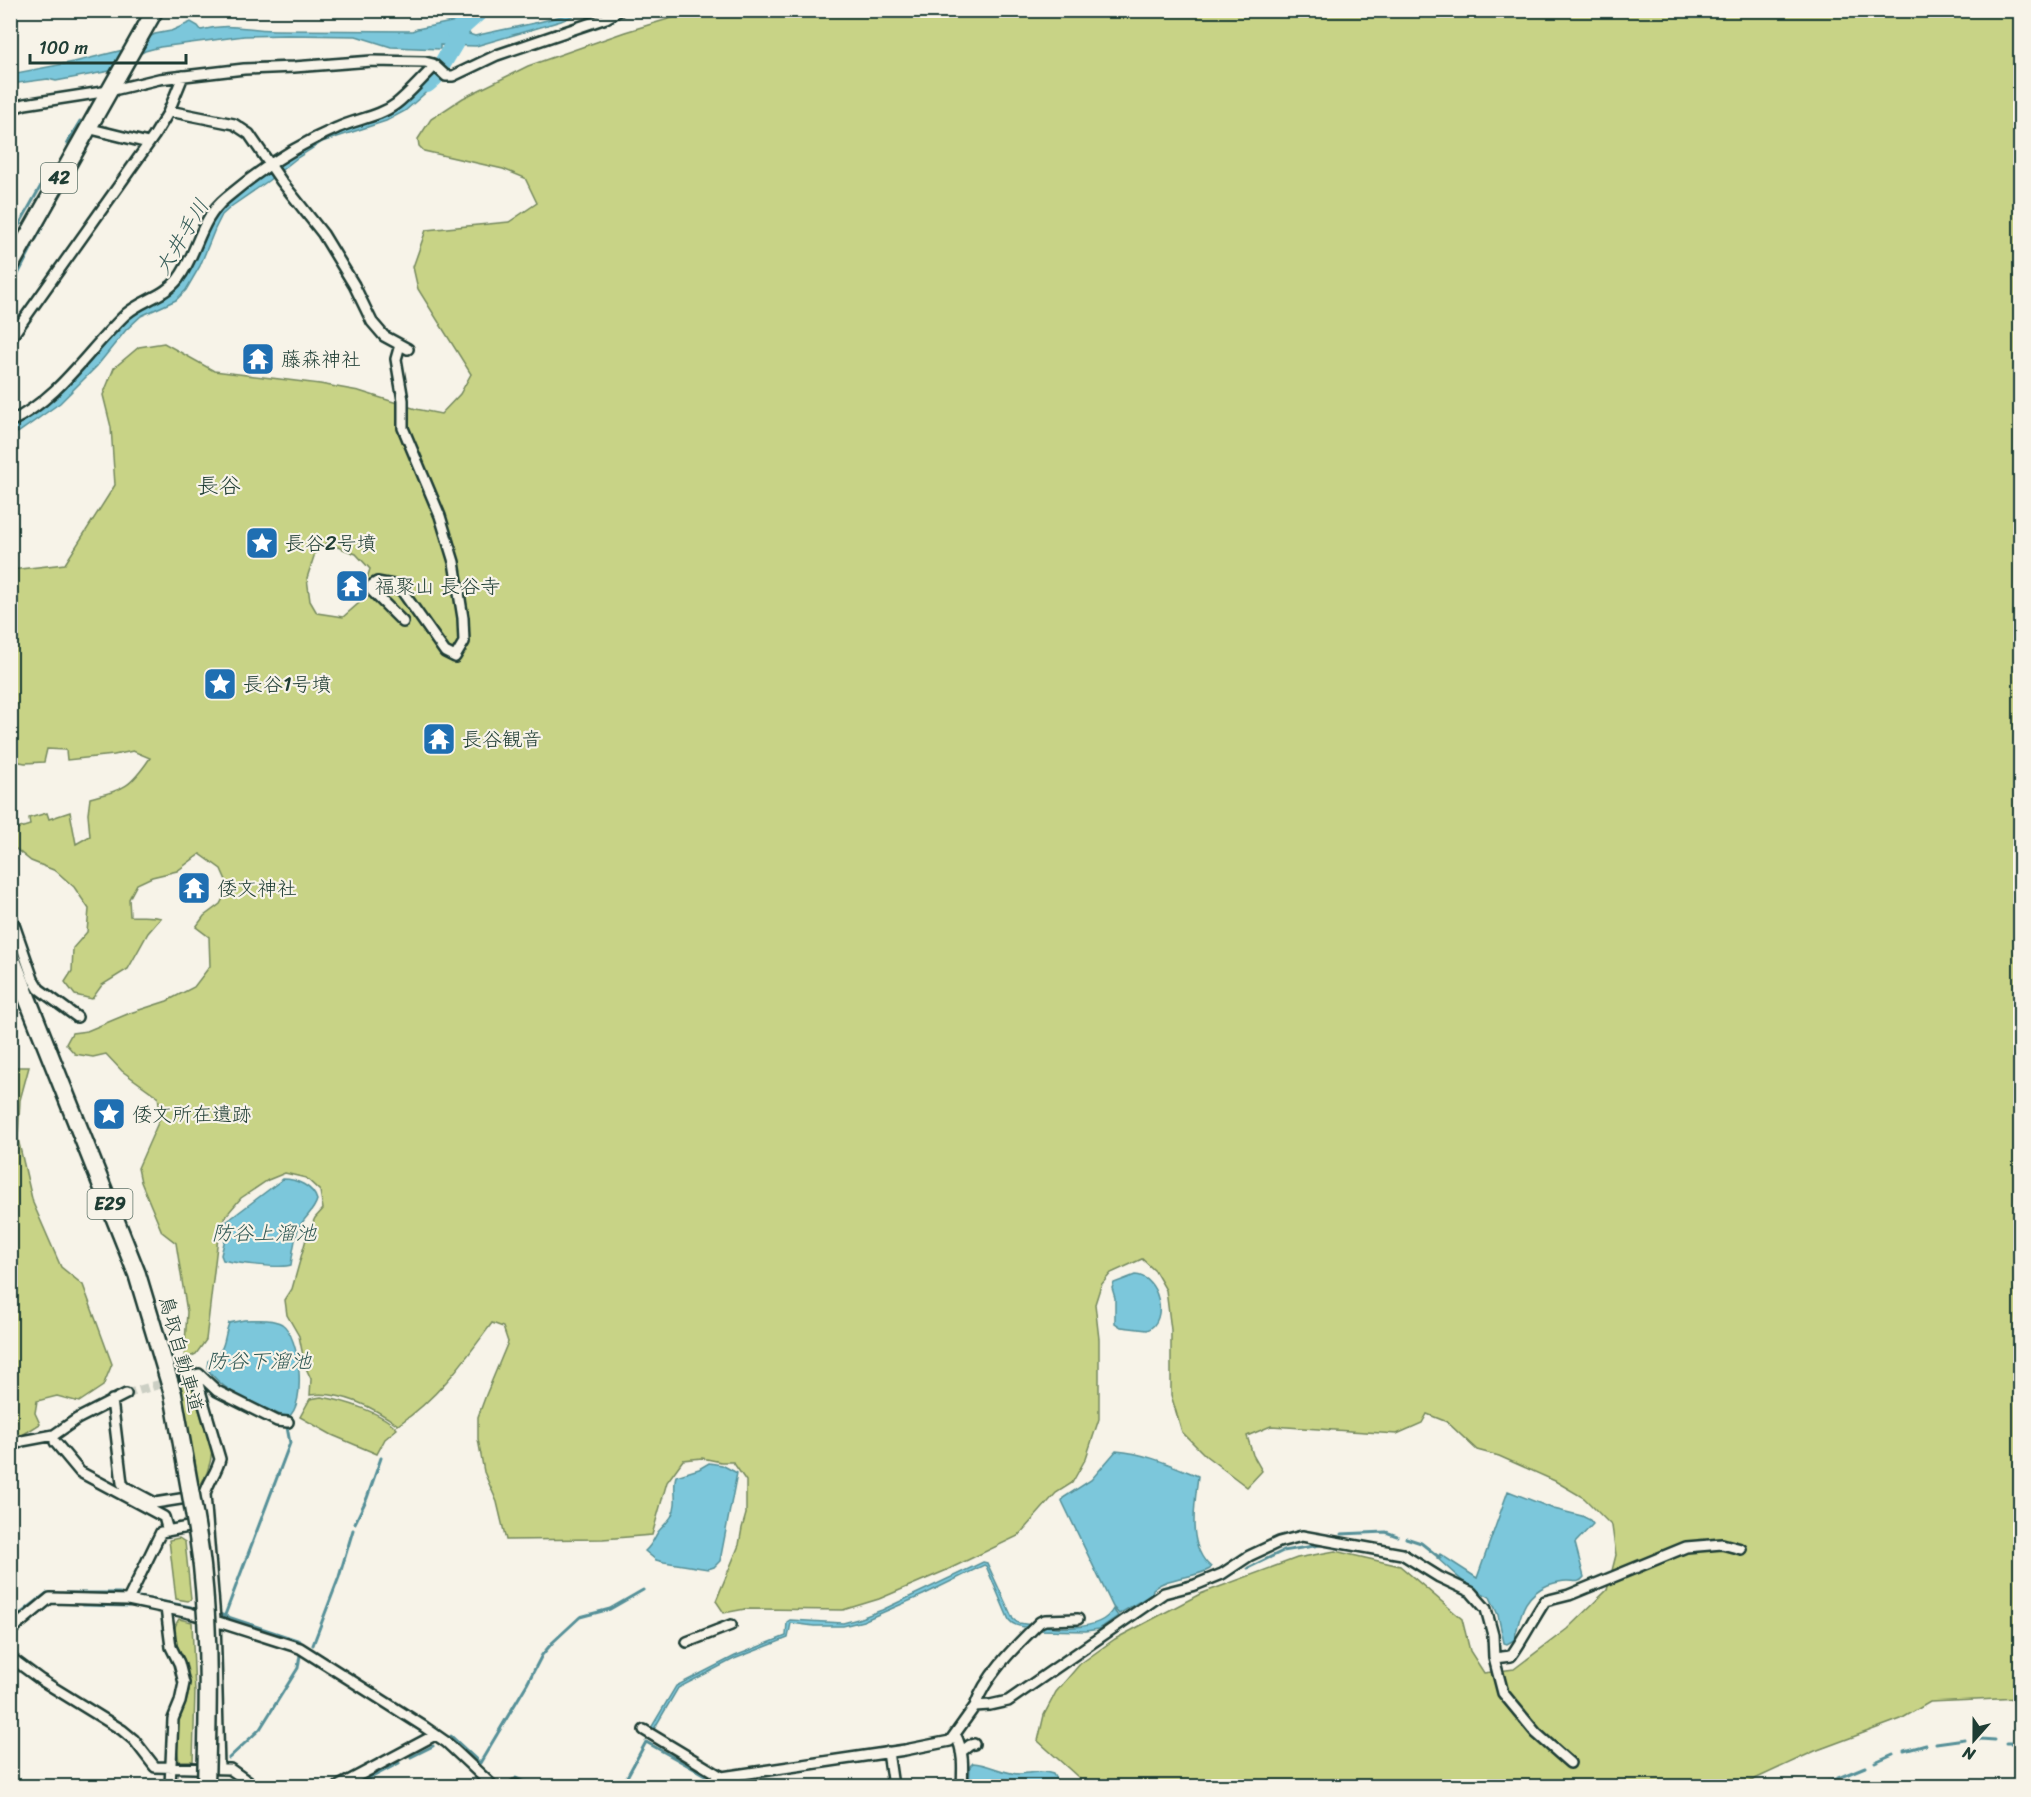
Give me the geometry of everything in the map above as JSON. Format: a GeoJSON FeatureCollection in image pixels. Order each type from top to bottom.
{"type":"FeatureCollection","features":[{"type":"Feature","properties":{"kind":"highway","name":"鳥取自動車道"},"geometry":{"type":"LineString","coordinates":[[10,955],[137,1274],[173,1395],[195,1567],[201,1648],[202,1717],[199,1786]]}},
{"type":"Feature","properties":{"kind":"highway","name":"鳥取自動車道"},"geometry":{"type":"LineString","coordinates":[[10,976],[108,1220],[150,1342],[182,1462],[202,1567],[207,1683],[206,1786]]}},
{"type":"Feature","properties":{"kind":"main road","name":"42"},"geometry":{"type":"LineString","coordinates":[[10,267],[152,17]]}},
{"type":"Feature","properties":{"kind":"street"},"geometry":{"type":"LineString","coordinates":[[10,108],[109,91],[159,79],[244,69],[294,68],[372,61],[417,61],[433,64],[446,76],[458,75],[488,58],[606,18],[620,10]]}},
{"type":"Feature","properties":{"kind":"street"},"geometry":{"type":"LineString","coordinates":[[10,422],[50,396],[70,378],[126,314],[138,305],[161,294],[176,282],[183,273],[209,217],[226,197],[318,136],[396,104],[436,67]]}},
{"type":"Feature","properties":{"kind":"street"},"geometry":{"type":"LineString","coordinates":[[10,339],[148,143],[169,111],[183,76]]}},
{"type":"Feature","properties":{"kind":"street"},"geometry":{"type":"LineString","coordinates":[[169,111],[234,124],[249,134],[277,176],[323,234],[354,285],[372,322],[384,336],[404,347],[396,359],[402,400],[403,428],[440,516],[454,562],[464,618],[464,642],[455,657],[445,651],[402,591],[393,585],[377,582],[372,585],[372,591],[403,622]]}},
{"type":"Feature","properties":{"kind":"street"},"geometry":{"type":"LineString","coordinates":[[87,128],[148,143]]}},
{"type":"Feature","properties":{"kind":"street"},"geometry":{"type":"LineString","coordinates":[[10,913],[33,980],[39,989],[77,1017]]}},
{"type":"Feature","properties":{"kind":"street"},"geometry":{"type":"LineString","coordinates":[[219,1768],[215,1619],[205,1494],[220,1459],[198,1384],[189,1377],[199,1374],[217,1391],[277,1421],[288,1422]]}},
{"type":"Feature","properties":{"kind":"street"},"geometry":{"type":"LineString","coordinates":[[10,1447],[22,1441],[54,1435],[77,1419],[126,1394]]}},
{"type":"Feature","properties":{"kind":"street"},"geometry":{"type":"LineString","coordinates":[[112,1400],[122,1483],[125,1487],[154,1503],[205,1494]]}},
{"type":"Feature","properties":{"kind":"street"},"geometry":{"type":"LineString","coordinates":[[55,1442],[80,1472],[164,1517],[168,1531]]}},
{"type":"Feature","properties":{"kind":"street"},"geometry":{"type":"LineString","coordinates":[[128,1600],[161,1532],[208,1523]]}},
{"type":"Feature","properties":{"kind":"street"},"geometry":{"type":"LineString","coordinates":[[975,1706],[1008,1701],[1164,1593],[1195,1585],[1222,1574],[1249,1556],[1279,1542],[1302,1536],[1402,1554],[1439,1577],[1471,1592],[1486,1609],[1493,1635],[1494,1658],[1503,1693],[1536,1733],[1570,1763]]}},
{"type":"Feature","properties":{"kind":"street"},"geometry":{"type":"LineString","coordinates":[[1494,1658],[1511,1656],[1545,1601],[1569,1595],[1686,1546],[1722,1544],[1741,1550]]}},
{"type":"Feature","properties":{"kind":"street"},"geometry":{"type":"LineString","coordinates":[[10,1631],[50,1598],[128,1600],[215,1619],[300,1648],[398,1708],[446,1742],[494,1786]]}},
{"type":"Feature","properties":{"kind":"street"},"geometry":{"type":"LineString","coordinates":[[166,1608],[171,1647],[179,1663],[183,1683],[182,1694],[173,1719],[170,1786]]}},
{"type":"Feature","properties":{"kind":"street"},"geometry":{"type":"LineString","coordinates":[[707,1786],[722,1777],[950,1741],[975,1706],[980,1691],[1040,1622],[1078,1619]]}},
{"type":"Feature","properties":{"kind":"street"},"geometry":{"type":"LineString","coordinates":[[687,1642],[731,1625]]}},
{"type":"Feature","properties":{"kind":"street"},"geometry":{"type":"LineString","coordinates":[[10,1657],[41,1680],[122,1730],[134,1740],[155,1767],[230,1769],[254,1786]]}},
{"type":"Feature","properties":{"kind":"street"},"geometry":{"type":"LineString","coordinates":[[644,1730],[722,1777]]}},
{"type":"Feature","properties":{"kind":"street"},"geometry":{"type":"LineString","coordinates":[[955,1734],[960,1744],[963,1769],[962,1786]]}},
{"type":"Feature","properties":{"kind":"street"},"geometry":{"type":"LineString","coordinates":[[339,1786],[435,1735]]}},
{"type":"Feature","properties":{"kind":"street"},"geometry":{"type":"LineString","coordinates":[[961,1752],[970,1744],[974,1744]]}},
{"type":"Feature","properties":{"kind":"street"},"geometry":{"type":"LineString","coordinates":[[888,1752],[893,1786]]}},
{"type":"Feature","properties":{"kind":"green space"},"geometry":{"type":"Polygon","coordinates":[[[698,10],[828,10],[843,14],[858,10],[2020,11],[2020,1698],[1930,1702],[1901,1719],[1815,1751],[1740,1786],[1084,1786],[1078,1777],[1038,1741],[1044,1715],[1056,1692],[1080,1664],[1115,1639],[1200,1594],[1297,1558],[1335,1551],[1400,1566],[1462,1619],[1470,1651],[1484,1673],[1514,1669],[1567,1629],[1607,1590],[1616,1555],[1612,1526],[1584,1498],[1555,1481],[1499,1456],[1477,1450],[1447,1422],[1427,1414],[1422,1423],[1397,1434],[1271,1426],[1247,1436],[1253,1455],[1262,1471],[1247,1487],[1206,1456],[1182,1432],[1171,1395],[1171,1330],[1166,1290],[1155,1271],[1142,1259],[1111,1273],[1101,1285],[1095,1304],[1099,1339],[1099,1419],[1086,1458],[1072,1483],[1056,1493],[1018,1536],[879,1599],[843,1610],[745,1609],[724,1613],[716,1601],[739,1545],[746,1514],[746,1481],[733,1462],[702,1458],[683,1460],[667,1482],[652,1535],[603,1539],[506,1540],[497,1502],[484,1472],[478,1439],[478,1417],[508,1342],[503,1327],[492,1323],[438,1391],[398,1425],[379,1412],[357,1402],[333,1395],[310,1395],[311,1379],[305,1366],[299,1336],[287,1315],[285,1300],[292,1289],[308,1232],[323,1209],[320,1191],[306,1178],[285,1173],[268,1180],[241,1198],[224,1218],[218,1237],[206,1340],[196,1354],[184,1360],[187,1312],[176,1243],[162,1232],[141,1182],[138,1168],[161,1116],[158,1097],[122,1071],[106,1054],[93,1057],[75,1054],[66,1044],[72,1033],[87,1031],[167,1001],[194,987],[210,966],[209,937],[196,927],[204,916],[220,904],[229,887],[221,869],[200,854],[177,871],[152,877],[137,884],[129,899],[130,916],[161,918],[148,933],[128,969],[102,985],[92,999],[75,995],[65,982],[72,971],[73,948],[87,932],[89,909],[74,887],[56,871],[31,861],[11,845],[10,831],[30,825],[29,818],[47,813],[49,819],[70,812],[76,844],[90,836],[88,814],[90,798],[118,790],[131,782],[150,758],[133,751],[67,760],[66,750],[47,749],[44,762],[15,761],[11,754],[11,570],[65,564],[115,485],[111,427],[103,395],[114,368],[139,347],[164,343],[214,371],[359,391],[416,409],[441,414],[460,394],[471,374],[418,289],[413,267],[426,230],[509,222],[537,203],[525,178],[503,169],[424,151],[419,146],[418,139],[431,119],[463,98],[528,66],[625,32],[698,10]],[[327,543],[316,550],[307,578],[310,601],[317,613],[343,617],[359,603],[370,569],[356,554],[327,543]]]}},
{"type":"Feature","properties":{"kind":"green space"},"geometry":{"type":"Polygon","coordinates":[[[11,1067],[29,1067],[20,1100],[18,1139],[33,1203],[61,1267],[83,1285],[112,1364],[103,1386],[79,1402],[57,1396],[37,1401],[35,1413],[40,1424],[24,1434],[11,1437],[11,1067]]]}},
{"type":"Feature","properties":{"kind":"green space"},"geometry":{"type":"Polygon","coordinates":[[[184,1383],[191,1385],[212,1450],[207,1472],[195,1489],[179,1386],[184,1383]]]}},
{"type":"Feature","properties":{"kind":"green space"},"geometry":{"type":"Polygon","coordinates":[[[321,1397],[351,1404],[373,1413],[397,1429],[385,1439],[377,1454],[332,1435],[300,1417],[310,1399],[321,1397]]]}},
{"type":"Feature","properties":{"kind":"green space"},"geometry":{"type":"Polygon","coordinates":[[[179,1538],[185,1542],[191,1599],[188,1601],[176,1599],[169,1540],[179,1538]]]}},
{"type":"Feature","properties":{"kind":"green space"},"geometry":{"type":"Polygon","coordinates":[[[179,1619],[192,1622],[195,1692],[193,1761],[179,1761],[176,1737],[189,1687],[187,1667],[174,1634],[179,1619]]]}},
{"type":"Feature","properties":{"kind":"water"},"geometry":{"type":"Polygon","coordinates":[[[584,11],[561,21],[476,46],[440,45],[440,49],[391,47],[356,36],[244,36],[160,47],[145,51],[110,71],[56,81],[48,79],[11,84],[11,74],[123,50],[155,34],[171,31],[191,22],[201,30],[229,26],[264,30],[412,31],[476,17],[469,32],[475,36],[584,11]]]}},
{"type":"Feature","properties":{"kind":"water"},"geometry":{"type":"Polygon","coordinates":[[[433,72],[441,79],[405,111],[386,121],[322,142],[232,206],[222,215],[200,266],[186,290],[176,300],[141,316],[126,330],[97,366],[60,403],[19,432],[11,435],[11,427],[55,396],[136,310],[175,288],[214,214],[239,191],[292,155],[333,131],[391,111],[433,72]]]}},
{"type":"Feature","properties":{"kind":"water","name":"防谷上溜池"},"geometry":{"type":"Polygon","coordinates":[[[283,1179],[303,1184],[312,1191],[317,1200],[299,1227],[291,1265],[268,1266],[223,1260],[221,1255],[226,1235],[226,1222],[283,1179]]]}},
{"type":"Feature","properties":{"kind":"water"},"geometry":{"type":"Polygon","coordinates":[[[1135,1275],[1150,1282],[1158,1299],[1158,1318],[1147,1330],[1121,1327],[1115,1323],[1115,1298],[1112,1288],[1114,1283],[1135,1275]]]}},
{"type":"Feature","properties":{"kind":"water","name":"防谷下溜池"},"geometry":{"type":"Polygon","coordinates":[[[244,1320],[278,1322],[288,1331],[293,1342],[299,1370],[299,1385],[298,1399],[294,1410],[288,1417],[232,1392],[222,1385],[207,1368],[208,1361],[222,1349],[229,1323],[244,1320]]]}},
{"type":"Feature","properties":{"kind":"water"},"geometry":{"type":"Polygon","coordinates":[[[1116,1451],[1148,1457],[1198,1476],[1194,1512],[1195,1536],[1203,1558],[1211,1567],[1196,1575],[1159,1585],[1153,1589],[1152,1594],[1119,1614],[1113,1607],[1062,1501],[1063,1498],[1091,1480],[1116,1451]]]}},
{"type":"Feature","properties":{"kind":"water"},"geometry":{"type":"Polygon","coordinates":[[[709,1463],[722,1465],[737,1473],[720,1561],[708,1569],[656,1560],[645,1551],[673,1513],[676,1476],[699,1469],[709,1463]]]}},
{"type":"Feature","properties":{"kind":"water"},"geometry":{"type":"Polygon","coordinates":[[[1508,1491],[1554,1509],[1582,1516],[1593,1524],[1575,1543],[1584,1577],[1578,1581],[1562,1581],[1539,1589],[1524,1607],[1514,1640],[1507,1644],[1504,1643],[1498,1615],[1490,1597],[1468,1586],[1437,1558],[1440,1554],[1477,1578],[1508,1491]]]}},
{"type":"Feature","properties":{"kind":"water"},"geometry":{"type":"Polygon","coordinates":[[[983,1562],[987,1563],[1013,1619],[1018,1623],[1070,1627],[1096,1623],[1113,1609],[1118,1616],[1099,1629],[1086,1631],[1036,1630],[1015,1625],[1009,1620],[984,1565],[863,1621],[843,1626],[791,1623],[788,1638],[734,1659],[678,1688],[654,1729],[651,1728],[676,1686],[735,1656],[786,1636],[787,1622],[790,1620],[843,1623],[858,1619],[983,1562]]]}},
{"type":"Feature","properties":{"kind":"water"},"geometry":{"type":"Polygon","coordinates":[[[973,1763],[1014,1774],[1041,1772],[1053,1774],[1060,1786],[969,1786],[970,1766],[973,1763]]]}},
{"type":"Feature","properties":{"kind":"waterway","name":"大井手川"},"geometry":{"type":"LineString","coordinates":[[455,33],[481,10]]}},
{"type":"Feature","properties":{"kind":"waterway","name":"大井手川"},"geometry":{"type":"LineString","coordinates":[[427,84],[434,78],[457,39]]}},
{"type":"Feature","properties":{"kind":"waterway"},"geometry":{"type":"LineString","coordinates":[[67,143],[80,121]]}},
{"type":"Feature","properties":{"kind":"waterway"},"geometry":{"type":"LineString","coordinates":[[14,234],[47,175]]}},
{"type":"Feature","properties":{"kind":"waterway"},"geometry":{"type":"LineString","coordinates":[[36,239],[61,192]]}},
{"type":"Feature","properties":{"kind":"waterway"},"geometry":{"type":"LineString","coordinates":[[10,290],[32,247]]}},
{"type":"Feature","properties":{"kind":"waterway"},"geometry":{"type":"LineString","coordinates":[[225,1615],[290,1443],[287,1427]]}},
{"type":"Feature","properties":{"kind":"waterway"},"geometry":{"type":"LineString","coordinates":[[355,1523],[367,1498],[381,1458]]}},
{"type":"Feature","properties":{"kind":"waterway"},"geometry":{"type":"LineString","coordinates":[[313,1645],[339,1577],[353,1530]]}},
{"type":"Feature","properties":{"kind":"waterway"},"geometry":{"type":"LineString","coordinates":[[1341,1534],[1386,1532],[1397,1536]]}},
{"type":"Feature","properties":{"kind":"waterway"},"geometry":{"type":"LineString","coordinates":[[1406,1538],[1421,1543],[1440,1558]]}},
{"type":"Feature","properties":{"kind":"waterway"},"geometry":{"type":"LineString","coordinates":[[1248,1568],[1283,1551],[1326,1544]]}},
{"type":"Feature","properties":{"kind":"waterway"},"geometry":{"type":"LineString","coordinates":[[451,1736],[480,1763],[542,1655],[553,1642],[580,1617],[610,1609],[643,1590]]}},
{"type":"Feature","properties":{"kind":"waterway"},"geometry":{"type":"LineString","coordinates":[[10,1622],[47,1593],[120,1593]]}},
{"type":"Feature","properties":{"kind":"waterway"},"geometry":{"type":"LineString","coordinates":[[139,1597],[191,1607]]}},
{"type":"Feature","properties":{"kind":"waterway"},"geometry":{"type":"LineString","coordinates":[[83,1605],[129,1606]]}},
{"type":"Feature","properties":{"kind":"waterway"},"geometry":{"type":"LineString","coordinates":[[216,1613],[300,1641]]}},
{"type":"Feature","properties":{"kind":"waterway"},"geometry":{"type":"LineString","coordinates":[[229,1758],[260,1729],[298,1668],[300,1655]]}},
{"type":"Feature","properties":{"kind":"waterway"},"geometry":{"type":"LineString","coordinates":[[1936,1743],[1965,1739]]}},
{"type":"Feature","properties":{"kind":"waterway"},"geometry":{"type":"LineString","coordinates":[[1980,1739],[1995,1740]]}},
{"type":"Feature","properties":{"kind":"waterway"},"geometry":{"type":"LineString","coordinates":[[622,1786],[646,1742],[705,1775]]}},
{"type":"Feature","properties":{"kind":"waterway"},"geometry":{"type":"LineString","coordinates":[[2006,1743],[2020,1743]]}},
{"type":"Feature","properties":{"kind":"waterway"},"geometry":{"type":"LineString","coordinates":[[1904,1751],[1926,1745]]}},
{"type":"Feature","properties":{"kind":"waterway"},"geometry":{"type":"LineString","coordinates":[[411,1757],[433,1746]]}},
{"type":"Feature","properties":{"kind":"waterway"},"geometry":{"type":"LineString","coordinates":[[1875,1762],[1893,1754]]}},
{"type":"Feature","properties":{"kind":"waterway"},"geometry":{"type":"LineString","coordinates":[[355,1786],[399,1763]]}},
{"type":"Feature","properties":{"kind":"waterway"},"geometry":{"type":"LineString","coordinates":[[1807,1784],[1831,1781],[1865,1767]]}},
{"type":"Feature","properties":{"kind":"waterway"},"geometry":{"type":"LineString","coordinates":[[516,1778],[534,1786]]}},
{"type":"Feature","properties":{"kind":"tunnel"},"geometry":{"type":"LineString","coordinates":[[126,1394],[185,1377]]}},
{"type":"Feature","properties":{"kind":"place","name":"藤森神社"},"geometry":{"type":"Point","coordinates":[258,359]}},
{"type":"Feature","properties":{"kind":"place","name":"長谷2号墳"},"geometry":{"type":"Point","coordinates":[262,543]}},
{"type":"Feature","properties":{"kind":"place","name":"福聚山 長谷寺"},"geometry":{"type":"Point","coordinates":[352,586]}},
{"type":"Feature","properties":{"kind":"place","name":"長谷1号墳"},"geometry":{"type":"Point","coordinates":[220,684]}},
{"type":"Feature","properties":{"kind":"place","name":"長谷観音"},"geometry":{"type":"Point","coordinates":[439,739]}},
{"type":"Feature","properties":{"kind":"place","name":"倭文神社"},"geometry":{"type":"Point","coordinates":[194,888]}},
{"type":"Feature","properties":{"kind":"place","name":"倭文所在遺跡"},"geometry":{"type":"Point","coordinates":[109,1114]}},
{"type":"Feature","properties":{"kind":"district","name":"長谷"},"geometry":{"type":"Point","coordinates":[219,485]}}]}
